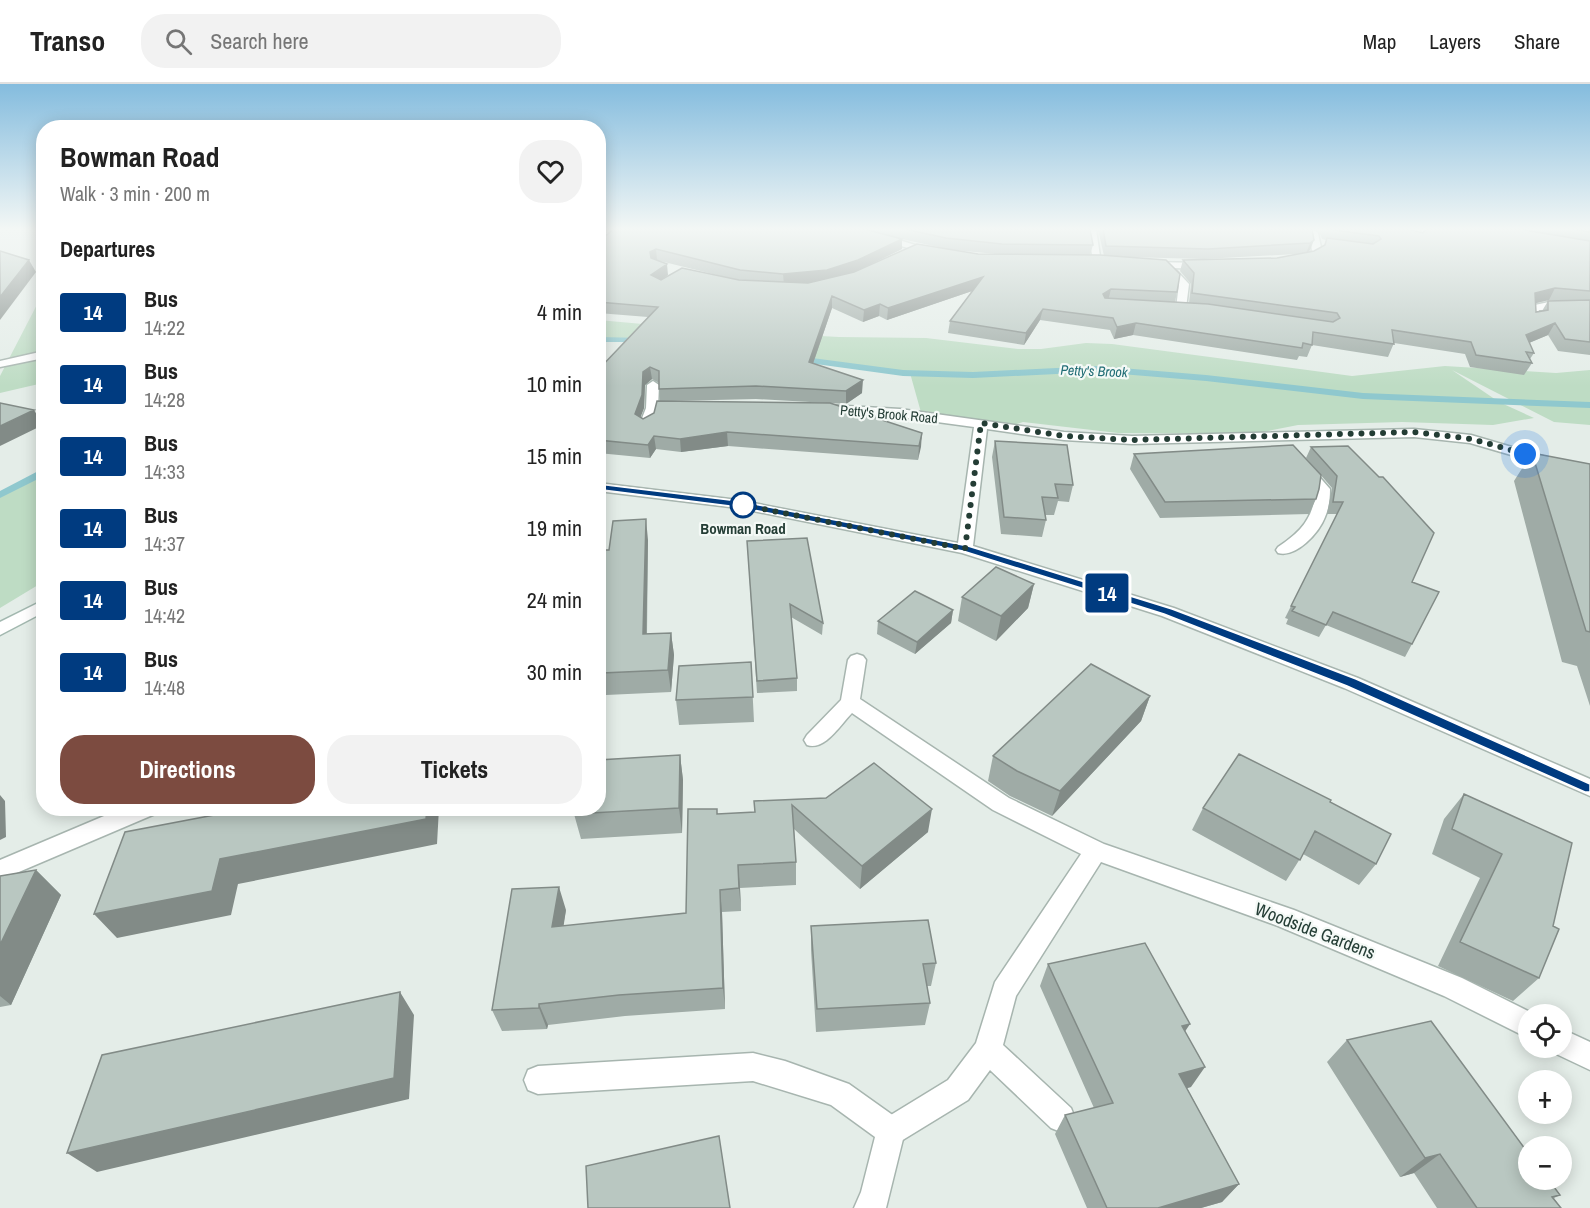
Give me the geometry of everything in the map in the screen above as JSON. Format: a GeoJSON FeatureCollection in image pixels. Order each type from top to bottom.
{"type":"FeatureCollection","features":[{"type":"Feature","properties":{"kind":"street"},"geometry":{"type":"LineString","coordinates":[[1181,308],[1184,284],[1182,281]]}},
{"type":"Feature","properties":{"kind":"street"},"geometry":{"type":"LineString","coordinates":[[1535,320],[1534,308],[1549,305],[1590,306]]}},
{"type":"Feature","properties":{"kind":"street"},"geometry":{"type":"LineString","coordinates":[[1169,309],[1197,309]]}},
{"type":"Feature","properties":{"kind":"street"},"geometry":{"type":"LineString","coordinates":[[0,364],[36,356]]}},
{"type":"Feature","properties":{"kind":"street"},"geometry":{"type":"LineString","coordinates":[[646,426],[658,408],[653,385]]}},
{"type":"Feature","properties":{"kind":"street","name":"Petty's Brook Road"},"geometry":{"type":"LineString","coordinates":[[811,408],[900,413],[1064,436],[1132,440],[1278,438],[1414,432],[1460,438],[1525,454],[1590,474]]}},
{"type":"Feature","properties":{"kind":"street"},"geometry":{"type":"LineString","coordinates":[[965,549],[981,423]]}},
{"type":"Feature","properties":{"kind":"street"},"geometry":{"type":"LineString","coordinates":[[1278,438],[1323,489],[1322,510],[1308,534],[1284,550]]}},
{"type":"Feature","properties":{"kind":"street"},"geometry":{"type":"LineString","coordinates":[[606,488],[738,504],[965,549],[1168,612],[1351,682],[1590,788]]}},
{"type":"Feature","properties":{"kind":"street"},"geometry":{"type":"LineString","coordinates":[[0,629],[36,609]]}},
{"type":"Feature","properties":{"kind":"street"},"geometry":{"type":"LineString","coordinates":[[814,740],[850,702],[857,660]]}},
{"type":"Feature","properties":{"kind":"street","name":"Woodside Gardens"},"geometry":{"type":"LineString","coordinates":[[850,702],[1001,804],[1096,851],[1285,918],[1453,987],[1518,1020]]}},
{"type":"Feature","properties":{"kind":"street"},"geometry":{"type":"LineString","coordinates":[[0,870],[128,816]]}},
{"type":"Feature","properties":{"kind":"street"},"geometry":{"type":"LineString","coordinates":[[869,1208],[875,1198],[891,1131],[958,1090],[988,1050],[1004,991],[1096,851]]}},
{"type":"Feature","properties":{"kind":"street"},"geometry":{"type":"LineString","coordinates":[[1572,1047],[1590,1056]]}},
{"type":"Feature","properties":{"kind":"street"},"geometry":{"type":"LineString","coordinates":[[988,1050],[1062,1118]]}},
{"type":"Feature","properties":{"kind":"street"},"geometry":{"type":"LineString","coordinates":[[538,1080],[753,1067],[785,1075],[839,1094],[891,1131]]}},
{"type":"Feature","properties":{"kind":"green space"},"geometry":{"type":"Polygon","coordinates":[[[36,307],[36,385],[0,393],[0,376],[36,307]]]}},
{"type":"Feature","properties":{"kind":"green space"},"geometry":{"type":"Polygon","coordinates":[[[606,321],[710,330],[839,337],[926,338],[1018,349],[1041,349],[1086,343],[1112,344],[1352,376],[1445,366],[1556,373],[1590,370],[1590,425],[1554,422],[1452,370],[1499,402],[1534,418],[1493,425],[1402,422],[1298,425],[1253,434],[1118,433],[1023,422],[1014,425],[922,416],[910,373],[708,346],[606,339],[606,321]]]}},
{"type":"Feature","properties":{"kind":"green space"},"geometry":{"type":"Polygon","coordinates":[[[36,477],[36,586],[0,608],[0,495],[36,477]]]}},
{"type":"Feature","properties":{"kind":"building"},"geometry":{"type":"Polygon","coordinates":[[[0,281],[12,281],[0,297],[0,281]]]}},
{"type":"Feature","properties":{"kind":"building"},"geometry":{"type":"Polygon","coordinates":[[[606,281],[969,281],[888,308],[880,304],[864,310],[832,296],[809,362],[863,380],[846,391],[756,386],[659,389],[659,371],[650,367],[643,372],[642,395],[635,414],[643,419],[654,413],[657,401],[830,403],[922,433],[919,446],[727,432],[680,439],[654,436],[648,445],[606,441],[606,362],[658,307],[606,303],[606,281]]]}},
{"type":"Feature","properties":{"kind":"building"},"geometry":{"type":"Polygon","coordinates":[[[980,281],[1179,281],[1177,292],[1111,289],[1103,294],[1105,298],[1208,304],[1333,322],[1340,318],[1337,313],[1192,293],[1193,281],[1590,281],[1590,291],[1555,288],[1535,293],[1536,312],[1548,310],[1548,301],[1590,300],[1590,342],[1565,339],[1555,323],[1526,335],[1534,353],[1526,352],[1532,363],[1476,355],[1471,342],[1392,330],[1394,344],[1313,332],[1312,345],[1303,343],[1302,348],[1136,323],[1117,327],[1113,318],[1043,309],[1026,333],[950,321],[980,281]]]}},
{"type":"Feature","properties":{"kind":"building"},"geometry":{"type":"Polygon","coordinates":[[[0,403],[34,410],[0,426],[0,403]]]}},
{"type":"Feature","properties":{"kind":"building"},"geometry":{"type":"Polygon","coordinates":[[[995,441],[1067,445],[1073,485],[1055,484],[1058,498],[1042,497],[1046,520],[1004,517],[995,441]]]}},
{"type":"Feature","properties":{"kind":"building"},"geometry":{"type":"Polygon","coordinates":[[[1293,445],[1321,475],[1316,499],[1165,502],[1134,454],[1293,445]]]}},
{"type":"Feature","properties":{"kind":"building"},"geometry":{"type":"Polygon","coordinates":[[[1348,446],[1379,477],[1383,477],[1434,533],[1412,582],[1439,592],[1412,644],[1333,612],[1326,625],[1292,611],[1295,607],[1291,606],[1343,502],[1333,502],[1337,476],[1311,447],[1348,446]]]}},
{"type":"Feature","properties":{"kind":"building"},"geometry":{"type":"Polygon","coordinates":[[[1532,453],[1590,464],[1590,632],[1586,631],[1532,453]]]}},
{"type":"Feature","properties":{"kind":"building"},"geometry":{"type":"Polygon","coordinates":[[[646,519],[643,634],[671,633],[668,670],[606,673],[606,550],[609,550],[613,521],[646,519]]]}},
{"type":"Feature","properties":{"kind":"building"},"geometry":{"type":"Polygon","coordinates":[[[807,538],[823,623],[790,604],[797,678],[757,681],[747,541],[807,538]]]}},
{"type":"Feature","properties":{"kind":"building"},"geometry":{"type":"Polygon","coordinates":[[[996,567],[1034,584],[1001,616],[962,597],[996,567]]]}},
{"type":"Feature","properties":{"kind":"building"},"geometry":{"type":"Polygon","coordinates":[[[915,591],[953,610],[917,642],[878,621],[915,591]]]}},
{"type":"Feature","properties":{"kind":"building"},"geometry":{"type":"Polygon","coordinates":[[[751,662],[753,697],[676,700],[679,666],[751,662]]]}},
{"type":"Feature","properties":{"kind":"building"},"geometry":{"type":"Polygon","coordinates":[[[1091,664],[1150,696],[1060,791],[1017,771],[993,756],[1091,664]]]}},
{"type":"Feature","properties":{"kind":"building"},"geometry":{"type":"Polygon","coordinates":[[[1239,754],[1331,800],[1330,802],[1391,834],[1376,864],[1315,831],[1300,860],[1203,808],[1239,754]]]}},
{"type":"Feature","properties":{"kind":"building"},"geometry":{"type":"Polygon","coordinates":[[[680,755],[679,808],[606,812],[606,760],[680,755]]]}},
{"type":"Feature","properties":{"kind":"building"},"geometry":{"type":"Polygon","coordinates":[[[874,763],[932,809],[862,866],[792,805],[796,862],[738,865],[739,888],[720,890],[723,988],[619,995],[539,1004],[539,1008],[492,1010],[512,889],[559,887],[552,927],[686,913],[688,809],[717,809],[717,814],[755,812],[754,801],[826,798],[874,763]]]}},
{"type":"Feature","properties":{"kind":"building"},"geometry":{"type":"Polygon","coordinates":[[[1464,794],[1572,843],[1553,926],[1559,929],[1539,978],[1460,942],[1502,854],[1452,829],[1464,794]]]}},
{"type":"Feature","properties":{"kind":"building"},"geometry":{"type":"Polygon","coordinates":[[[209,816],[426,816],[426,819],[220,859],[212,891],[94,914],[125,832],[209,816]]]}},
{"type":"Feature","properties":{"kind":"building"},"geometry":{"type":"Polygon","coordinates":[[[36,870],[0,945],[0,876],[36,870]]]}},
{"type":"Feature","properties":{"kind":"building"},"geometry":{"type":"Polygon","coordinates":[[[928,920],[936,963],[923,964],[930,1003],[817,1009],[811,926],[928,920]]]}},
{"type":"Feature","properties":{"kind":"building"},"geometry":{"type":"Polygon","coordinates":[[[1145,943],[1190,1024],[1182,1026],[1205,1067],[1179,1074],[1239,1184],[1158,1208],[1107,1208],[1065,1115],[1113,1103],[1048,964],[1145,943]]]}},
{"type":"Feature","properties":{"kind":"building"},"geometry":{"type":"Polygon","coordinates":[[[400,992],[394,1078],[67,1153],[102,1055],[400,992]]]}},
{"type":"Feature","properties":{"kind":"building"},"geometry":{"type":"Polygon","coordinates":[[[1431,1021],[1518,1139],[1518,1190],[1556,1190],[1560,1195],[1552,1197],[1561,1208],[1477,1208],[1440,1154],[1425,1158],[1347,1040],[1431,1021]]]}},
{"type":"Feature","properties":{"kind":"building"},"geometry":{"type":"Polygon","coordinates":[[[719,1136],[730,1208],[588,1208],[586,1166],[719,1136]]]}},
{"type":"Feature","properties":{"kind":"waterway","name":"Petty's Brook"},"geometry":{"type":"LineString","coordinates":[[606,339],[644,340]]}},
{"type":"Feature","properties":{"kind":"waterway","name":"Petty's Brook"},"geometry":{"type":"LineString","coordinates":[[797,359],[903,373],[973,375],[1097,369],[1206,378],[1363,396],[1590,405]]}},
{"type":"Feature","properties":{"kind":"waterway","name":"Petty's Brook"},"geometry":{"type":"LineString","coordinates":[[0,495],[36,475]]}},
{"type":"Feature","properties":{"kind":"bus line","name":"14"},"geometry":{"type":"LineString","coordinates":[[606,488],[738,504],[965,549],[1168,612],[1351,682],[1590,788]]}},
{"type":"Feature","properties":{"kind":"place","name":"Bowman Road"},"geometry":{"type":"Point","coordinates":[743,505]}},
{"type":"Feature","properties":{"kind":"route"},"geometry":{"type":"LineString","coordinates":[[743,505],[738,504],[965,549],[981,423],[1064,436],[1132,440],[1278,438],[1414,432],[1472,439],[1525,454]]}}]}
